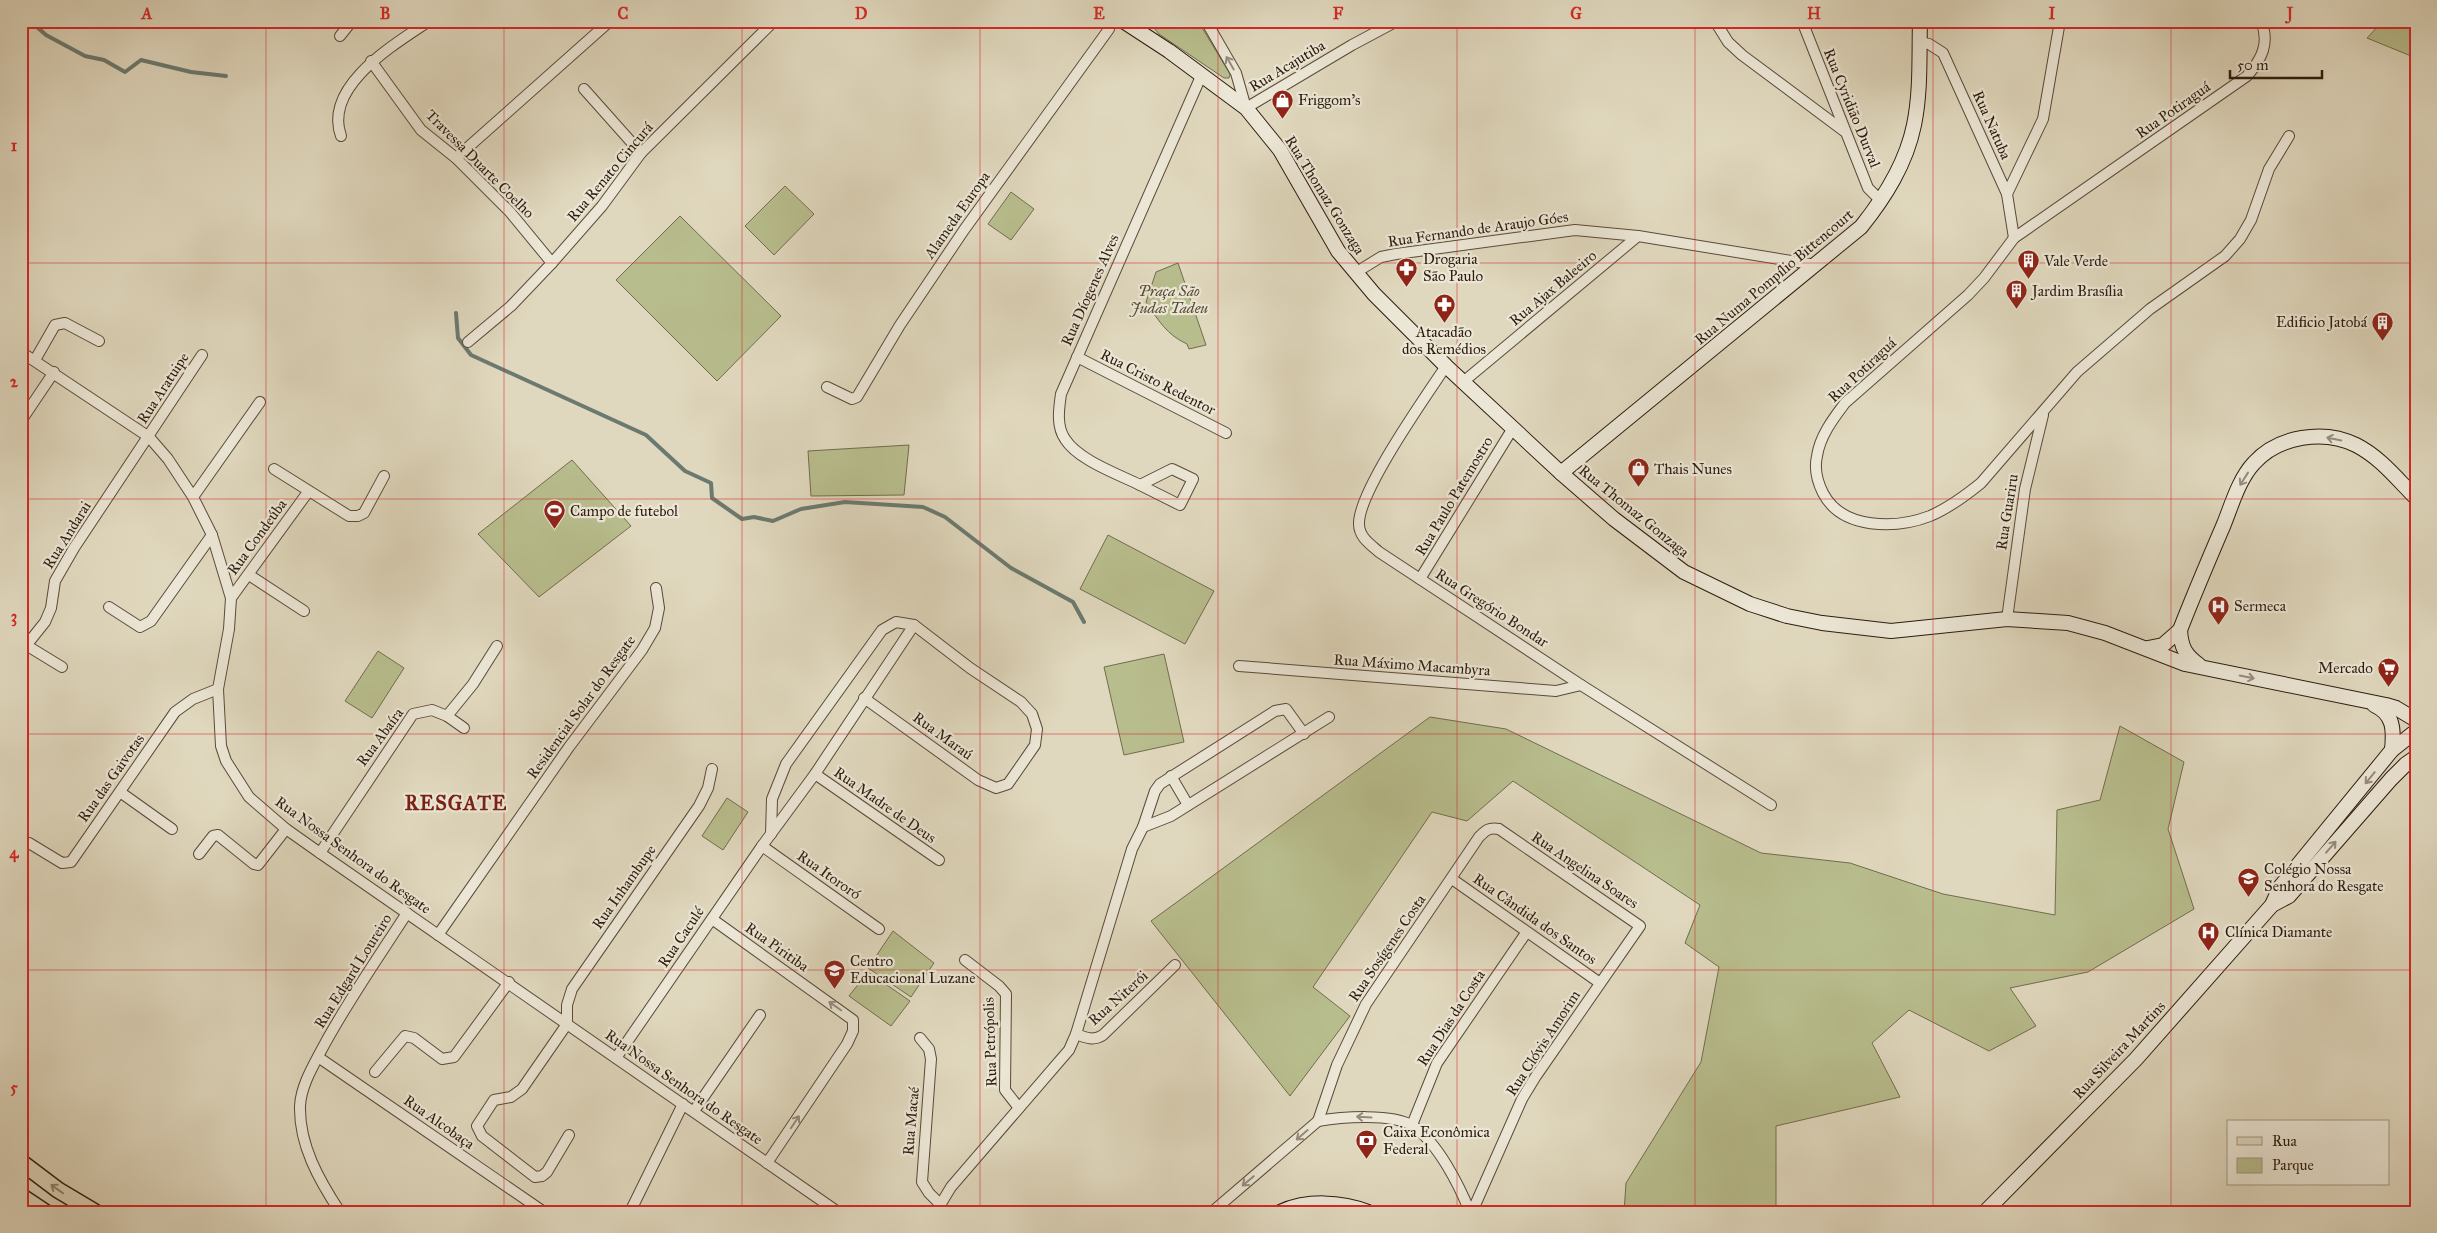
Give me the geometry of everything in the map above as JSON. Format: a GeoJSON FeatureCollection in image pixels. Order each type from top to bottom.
{"type":"FeatureCollection","features":[{"type":"Feature","properties":{"kind":"main road","name":"Rua Thomaz Gonzaga"},"geometry":{"type":"LineString","coordinates":[[1124,21],[1136,25],[1246,108],[1280,150],[1325,231],[1355,273],[1446,366],[1512,428],[1614,519],[1684,572],[1715,588],[1769,610],[1822,624],[1891,630],[2007,619],[2068,623],[2092,628],[2148,648],[2160,655],[2185,664],[2200,665],[2232,674],[2396,708],[2416,720]]}},
{"type":"Feature","properties":{"kind":"main road","name":"Rua Numa Pompílio Bittencourt"},"geometry":{"type":"LineString","coordinates":[[1562,473],[1861,227],[1881,201],[1897,174],[1914,126],[1918,98],[1920,21]]}},
{"type":"Feature","properties":{"kind":"main road"},"geometry":{"type":"LineString","coordinates":[[2148,648],[2164,645],[2180,630],[2239,486],[2254,463],[2277,445],[2305,437],[2333,438],[2356,445],[2378,460],[2416,498]]}},
{"type":"Feature","properties":{"kind":"main road"},"geometry":{"type":"LineString","coordinates":[[2180,630],[2183,650],[2188,658],[2200,665]]}},
{"type":"Feature","properties":{"kind":"main road"},"geometry":{"type":"LineString","coordinates":[[2364,701],[2378,707],[2391,719],[2394,727],[2392,750]]}},
{"type":"Feature","properties":{"kind":"main road","name":"Rua Silveira Martins"},"geometry":{"type":"LineString","coordinates":[[2272,906],[2280,887],[2392,750],[2416,731]]}},
{"type":"Feature","properties":{"kind":"main road","name":"Rua Silveira Martins"},"geometry":{"type":"LineString","coordinates":[[1984,1212],[2130,1066],[2272,906],[2289,896],[2391,779],[2416,757]]}},
{"type":"Feature","properties":{"kind":"main road"},"geometry":{"type":"LineString","coordinates":[[21,1162],[58,1190],[95,1212]]}},
{"type":"Feature","properties":{"kind":"main road"},"geometry":{"type":"LineString","coordinates":[[21,1196],[45,1212]]}},
{"type":"Feature","properties":{"kind":"main road"},"geometry":{"type":"LineString","coordinates":[[1280,1212],[1306,1205],[1331,1204],[1368,1212]]}},
{"type":"Feature","properties":{"kind":"street"},"geometry":{"type":"LineString","coordinates":[[340,36],[352,21]]}},
{"type":"Feature","properties":{"kind":"street"},"geometry":{"type":"LineString","coordinates":[[341,136],[338,126],[340,108],[350,89],[371,61],[429,21]]}},
{"type":"Feature","properties":{"kind":"street"},"geometry":{"type":"LineString","coordinates":[[456,158],[610,21]]}},
{"type":"Feature","properties":{"kind":"street"},"geometry":{"type":"LineString","coordinates":[[758,21],[762,33]]}},
{"type":"Feature","properties":{"kind":"street","name":"Rua Renato Cincurá"},"geometry":{"type":"LineString","coordinates":[[468,342],[511,306],[552,263],[602,206],[641,153],[774,21]]}},
{"type":"Feature","properties":{"kind":"street"},"geometry":{"type":"LineString","coordinates":[[1206,21],[1236,73],[1246,108]]}},
{"type":"Feature","properties":{"kind":"street","name":"Rua Acajutiba"},"geometry":{"type":"LineString","coordinates":[[1246,108],[1352,45],[1397,21]]}},
{"type":"Feature","properties":{"kind":"street"},"geometry":{"type":"LineString","coordinates":[[1715,21],[1728,42],[1742,55],[1845,132]]}},
{"type":"Feature","properties":{"kind":"street","name":"Rua Cyridião Durval"},"geometry":{"type":"LineString","coordinates":[[1802,21],[1868,188],[1881,201]]}},
{"type":"Feature","properties":{"kind":"street"},"geometry":{"type":"LineString","coordinates":[[2007,194],[2043,119],[2060,21]]}},
{"type":"Feature","properties":{"kind":"street","name":"Rua Potiraguá"},"geometry":{"type":"LineString","coordinates":[[2261,21],[2265,33],[2265,45],[2256,66],[2248,76],[2014,238],[1984,278],[1968,295],[1872,379],[1836,415],[1821,442],[1816,457],[1818,483],[1826,499],[1836,510],[1851,518],[1866,523],[1888,524],[1929,516],[1948,507],[1981,483],[2077,372],[2143,315],[2225,256],[2240,238],[2251,220],[2269,169],[2289,136]]}},
{"type":"Feature","properties":{"kind":"street","name":"Alameda Europa"},"geometry":{"type":"LineString","coordinates":[[827,387],[852,399],[857,397],[900,325],[964,230],[1109,29]]}},
{"type":"Feature","properties":{"kind":"street","name":"Rua Natuba"},"geometry":{"type":"LineString","coordinates":[[1920,42],[1929,44],[1943,53],[2007,194],[2014,238]]}},
{"type":"Feature","properties":{"kind":"street","name":"Travessa Duarte Coelho"},"geometry":{"type":"LineString","coordinates":[[371,61],[422,130],[456,158],[510,212],[552,263]]}},
{"type":"Feature","properties":{"kind":"street","name":"Rua Díogenes Alves"},"geometry":{"type":"LineString","coordinates":[[1140,485],[1172,469],[1193,479],[1180,505],[1140,485],[1080,454],[1064,438],[1061,430],[1059,409],[1061,394],[1202,74]]}},
{"type":"Feature","properties":{"kind":"street"},"geometry":{"type":"LineString","coordinates":[[584,89],[641,153]]}},
{"type":"Feature","properties":{"kind":"street","name":"Rua Fernando de Araujo Góes"},"geometry":{"type":"LineString","coordinates":[[1355,273],[1381,257],[1396,254],[1548,232],[1603,231],[1816,265]]}},
{"type":"Feature","properties":{"kind":"street","name":"Rua Ajax Baleeiro"},"geometry":{"type":"LineString","coordinates":[[1463,382],[1638,236]]}},
{"type":"Feature","properties":{"kind":"street"},"geometry":{"type":"LineString","coordinates":[[35,360],[55,325],[59,322],[65,323],[99,341]]}},
{"type":"Feature","properties":{"kind":"street","name":"Rua Nossa Senhora do Resgate"},"geometry":{"type":"LineString","coordinates":[[21,352],[54,372],[149,437],[168,459],[193,497],[212,536],[231,598],[229,629],[218,689],[221,746],[226,761],[249,797],[286,829],[320,853],[509,982],[838,1212]]}},
{"type":"Feature","properties":{"kind":"street","name":"Rua Aratuipe"},"geometry":{"type":"LineString","coordinates":[[149,437],[202,355]]}},
{"type":"Feature","properties":{"kind":"street","name":"Rua Cristo Redentor"},"geometry":{"type":"LineString","coordinates":[[1077,357],[1226,433]]}},
{"type":"Feature","properties":{"kind":"street","name":"Rua Gregório Bondar"},"geometry":{"type":"LineString","coordinates":[[1446,366],[1394,447],[1368,492],[1360,516],[1359,526],[1362,535],[1368,543],[1420,579],[1581,685],[1771,806]]}},
{"type":"Feature","properties":{"kind":"street"},"geometry":{"type":"LineString","coordinates":[[21,421],[54,372]]}},
{"type":"Feature","properties":{"kind":"street"},"geometry":{"type":"LineString","coordinates":[[193,497],[260,402]]}},
{"type":"Feature","properties":{"kind":"street","name":"Rua Guariru"},"geometry":{"type":"LineString","coordinates":[[2007,619],[2025,489],[2044,411]]}},
{"type":"Feature","properties":{"kind":"street","name":"Rua Paulo Patemostro"},"geometry":{"type":"LineString","coordinates":[[1420,579],[1512,428]]}},
{"type":"Feature","properties":{"kind":"street","name":"Rua Andarai"},"geometry":{"type":"LineString","coordinates":[[23,646],[45,622],[52,608],[55,581],[74,548],[149,437]]}},
{"type":"Feature","properties":{"kind":"street"},"geometry":{"type":"LineString","coordinates":[[274,468],[308,492],[349,516],[358,516],[364,512],[384,476]]}},
{"type":"Feature","properties":{"kind":"street","name":"Rua Condeúba"},"geometry":{"type":"LineString","coordinates":[[231,598],[308,492]]}},
{"type":"Feature","properties":{"kind":"street"},"geometry":{"type":"LineString","coordinates":[[109,607],[140,627],[151,622],[212,536]]}},
{"type":"Feature","properties":{"kind":"street"},"geometry":{"type":"LineString","coordinates":[[249,575],[304,611]]}},
{"type":"Feature","properties":{"kind":"street","name":"Residencial Solar do Resgate"},"geometry":{"type":"LineString","coordinates":[[438,935],[569,747],[642,650],[655,628],[658,615],[659,608],[656,588]]}},
{"type":"Feature","properties":{"kind":"street"},"geometry":{"type":"LineString","coordinates":[[771,834],[772,799],[786,764],[882,630],[896,622],[914,625]]}},
{"type":"Feature","properties":{"kind":"street","name":"Rua Caculé"},"geometry":{"type":"LineString","coordinates":[[616,1058],[814,774],[914,625]]}},
{"type":"Feature","properties":{"kind":"street","name":"Rua Maraú"},"geometry":{"type":"LineString","coordinates":[[864,698],[978,780],[996,788],[1008,784],[1035,745],[1038,729],[1032,714],[1021,702],[970,668],[914,625]]}},
{"type":"Feature","properties":{"kind":"street"},"geometry":{"type":"LineString","coordinates":[[23,646],[62,667]]}},
{"type":"Feature","properties":{"kind":"street"},"geometry":{"type":"LineString","coordinates":[[464,728],[448,716],[473,684],[497,646]]}},
{"type":"Feature","properties":{"kind":"street","name":"Rua Máximo Macambyra"},"geometry":{"type":"LineString","coordinates":[[1239,666],[1556,691],[1565,691],[1581,685]]}},
{"type":"Feature","properties":{"kind":"street","name":"Rua das Gaivotas"},"geometry":{"type":"LineString","coordinates":[[29,843],[62,863],[71,862],[175,712],[193,699],[218,689]]}},
{"type":"Feature","properties":{"kind":"street"},"geometry":{"type":"LineString","coordinates":[[939,1209],[951,1187],[1069,1050],[1076,1034],[1132,849],[1142,827],[1154,791],[1171,776],[1280,708],[1286,709],[1304,734]]}},
{"type":"Feature","properties":{"kind":"street","name":"Rua Abaíra"},"geometry":{"type":"LineString","coordinates":[[320,853],[413,714],[432,710],[448,716]]}},
{"type":"Feature","properties":{"kind":"street"},"geometry":{"type":"LineString","coordinates":[[1142,827],[1171,816],[1329,717]]}},
{"type":"Feature","properties":{"kind":"street","name":"Rua Inhambupe"},"geometry":{"type":"LineString","coordinates":[[567,1024],[567,1005],[572,989],[699,806],[708,788],[712,769]]}},
{"type":"Feature","properties":{"kind":"street","name":"Rua Madre de Deus"},"geometry":{"type":"LineString","coordinates":[[814,774],[939,860]]}},
{"type":"Feature","properties":{"kind":"street"},"geometry":{"type":"LineString","coordinates":[[1171,776],[1188,805]]}},
{"type":"Feature","properties":{"kind":"street"},"geometry":{"type":"LineString","coordinates":[[120,792],[172,828]]}},
{"type":"Feature","properties":{"kind":"street","name":"Rua Sosígenes Costa"},"geometry":{"type":"LineString","coordinates":[[1318,1121],[1326,1093],[1366,1004],[1452,879],[1486,830],[1491,828],[1499,830],[1513,839]]}},
{"type":"Feature","properties":{"kind":"street"},"geometry":{"type":"LineString","coordinates":[[199,854],[213,836],[218,835],[258,865],[286,829]]}},
{"type":"Feature","properties":{"kind":"street","name":"Rua Angelina Soares"},"geometry":{"type":"LineString","coordinates":[[1513,839],[1640,926]]}},
{"type":"Feature","properties":{"kind":"street","name":"Rua Itororó"},"geometry":{"type":"LineString","coordinates":[[762,846],[879,929]]}},
{"type":"Feature","properties":{"kind":"street","name":"Rua Cândida dos Santos"},"geometry":{"type":"LineString","coordinates":[[1452,879],[1526,933],[1600,983]]}},
{"type":"Feature","properties":{"kind":"street","name":"Rua Edgard Loureiro"},"geometry":{"type":"LineString","coordinates":[[340,1212],[322,1184],[311,1160],[302,1133],[300,1104],[306,1080],[344,1008],[407,912]]}},
{"type":"Feature","properties":{"kind":"street","name":"Rua Piritiba"},"geometry":{"type":"LineString","coordinates":[[712,919],[848,1015],[854,1025],[847,1044],[767,1163]]}},
{"type":"Feature","properties":{"kind":"street","name":"Rua Clóvis Amorim"},"geometry":{"type":"LineString","coordinates":[[1471,1212],[1522,1099],[1640,926]]}},
{"type":"Feature","properties":{"kind":"street","name":"Rua Dias da Costa"},"geometry":{"type":"LineString","coordinates":[[1412,1125],[1437,1064],[1526,933]]}},
{"type":"Feature","properties":{"kind":"street","name":"Rua Petrópolis"},"geometry":{"type":"LineString","coordinates":[[965,960],[999,986],[1006,994],[1005,1090],[1019,1108]]}},
{"type":"Feature","properties":{"kind":"street","name":"Rua Niterói"},"geometry":{"type":"LineString","coordinates":[[1076,1034],[1090,1039],[1098,1039],[1175,965]]}},
{"type":"Feature","properties":{"kind":"street"},"geometry":{"type":"LineString","coordinates":[[375,1072],[402,1037],[405,1036],[414,1038],[442,1058],[454,1057],[509,982]]}},
{"type":"Feature","properties":{"kind":"street"},"geometry":{"type":"LineString","coordinates":[[694,1111],[760,1015]]}},
{"type":"Feature","properties":{"kind":"street"},"geometry":{"type":"LineString","coordinates":[[567,1024],[522,1089],[510,1097],[494,1100],[477,1126],[478,1132],[487,1140],[535,1177],[539,1177],[546,1172],[569,1135]]}},
{"type":"Feature","properties":{"kind":"street","name":"Rua Macaé"},"geometry":{"type":"LineString","coordinates":[[920,1038],[930,1049],[931,1059],[922,1182],[939,1209]]}},
{"type":"Feature","properties":{"kind":"street","name":"Rua Alcobaça"},"geometry":{"type":"LineString","coordinates":[[318,1056],[544,1212]]}},
{"type":"Feature","properties":{"kind":"street"},"geometry":{"type":"LineString","coordinates":[[630,1212],[683,1104]]}},
{"type":"Feature","properties":{"kind":"street"},"geometry":{"type":"LineString","coordinates":[[1212,1212],[1318,1121],[1365,1117],[1412,1125],[1428,1141],[1445,1164],[1471,1212]]}},
{"type":"Feature","properties":{"kind":"green space"},"geometry":{"type":"Polygon","coordinates":[[[1198,21],[1230,74],[1229,78],[1224,78],[1159,34],[1149,22],[1198,21]]]}},
{"type":"Feature","properties":{"kind":"green space"},"geometry":{"type":"Polygon","coordinates":[[[2383,21],[2416,21],[2416,58],[2367,38],[2383,21]]]}},
{"type":"Feature","properties":{"kind":"green space"},"geometry":{"type":"Polygon","coordinates":[[[785,186],[814,214],[774,255],[745,226],[785,186]]]}},
{"type":"Feature","properties":{"kind":"green space"},"geometry":{"type":"Polygon","coordinates":[[[1011,192],[1034,209],[1011,240],[988,224],[1011,192]]]}},
{"type":"Feature","properties":{"kind":"green space"},"geometry":{"type":"Polygon","coordinates":[[[680,216],[781,316],[717,381],[616,280],[680,216]]]}},
{"type":"Feature","properties":{"kind":"green space","name":"Praça São Judas Tadeu"},"geometry":{"type":"Polygon","coordinates":[[[1178,263],[1206,345],[1189,349],[1187,344],[1174,336],[1164,326],[1146,302],[1156,272],[1178,263]]]}},
{"type":"Feature","properties":{"kind":"green space"},"geometry":{"type":"Polygon","coordinates":[[[909,445],[904,495],[811,496],[808,451],[909,445]]]}},
{"type":"Feature","properties":{"kind":"green space","name":"Campo de futebol"},"geometry":{"type":"Polygon","coordinates":[[[572,460],[631,526],[539,597],[478,534],[572,460]]]}},
{"type":"Feature","properties":{"kind":"green space"},"geometry":{"type":"Polygon","coordinates":[[[1108,535],[1214,591],[1185,644],[1080,589],[1108,535]]]}},
{"type":"Feature","properties":{"kind":"green space"},"geometry":{"type":"Polygon","coordinates":[[[378,651],[404,668],[372,718],[345,701],[378,651]]]}},
{"type":"Feature","properties":{"kind":"green space"},"geometry":{"type":"Polygon","coordinates":[[[1164,654],[1184,742],[1124,755],[1104,667],[1164,654]]]}},
{"type":"Feature","properties":{"kind":"green space"},"geometry":{"type":"Polygon","coordinates":[[[1430,717],[1506,729],[1761,853],[1850,863],[1943,894],[2055,915],[2057,810],[2100,800],[2120,726],[2184,762],[2168,829],[2194,909],[2088,972],[2010,988],[2036,1026],[1989,1051],[1909,1010],[1872,1043],[1900,1097],[1776,1126],[1776,1212],[1624,1212],[1626,1183],[1701,1062],[1719,967],[1685,943],[1700,905],[1513,781],[1467,821],[1432,812],[1313,987],[1350,1016],[1290,1096],[1151,921],[1430,717]]]}},
{"type":"Feature","properties":{"kind":"green space"},"geometry":{"type":"Polygon","coordinates":[[[727,798],[748,812],[723,850],[702,836],[727,798]]]}},
{"type":"Feature","properties":{"kind":"green space"},"geometry":{"type":"Polygon","coordinates":[[[893,931],[934,963],[911,997],[868,968],[893,931]]]}},
{"type":"Feature","properties":{"kind":"green space"},"geometry":{"type":"Polygon","coordinates":[[[868,972],[910,1001],[891,1026],[849,996],[868,972]]]}},
{"type":"Feature","properties":{"kind":"waterway"},"geometry":{"type":"LineString","coordinates":[[30,21],[46,35],[85,56],[104,60],[125,72],[141,60],[191,72],[226,76]]}},
{"type":"Feature","properties":{"kind":"waterway"},"geometry":{"type":"LineString","coordinates":[[456,313],[458,338],[471,355],[646,435],[685,471],[711,483],[712,498],[742,519],[754,517],[773,521],[801,509],[845,502],[923,507],[945,517],[1011,568],[1073,602],[1084,622]]}},
{"type":"Feature","properties":{"kind":"place","name":"Friggom's"},"geometry":{"type":"Point","coordinates":[1282,119]}},
{"type":"Feature","properties":{"kind":"place","name":"Vale Verde"},"geometry":{"type":"Point","coordinates":[2028,280]}},
{"type":"Feature","properties":{"kind":"place","name":"Drogaria São Paulo"},"geometry":{"type":"Point","coordinates":[1407,287]}},
{"type":"Feature","properties":{"kind":"place","name":"Jardim Brasília"},"geometry":{"type":"Point","coordinates":[2016,310]}},
{"type":"Feature","properties":{"kind":"place","name":"Atacadão dos Remédios"},"geometry":{"type":"Point","coordinates":[1444,323]}},
{"type":"Feature","properties":{"kind":"place","name":"Edificio Jatobá"},"geometry":{"type":"Point","coordinates":[2383,341]}},
{"type":"Feature","properties":{"kind":"place","name":"Thais Nunes"},"geometry":{"type":"Point","coordinates":[1638,488]}},
{"type":"Feature","properties":{"kind":"place","name":"Campo de futebol"},"geometry":{"type":"Point","coordinates":[554,530]}},
{"type":"Feature","properties":{"kind":"place","name":"Sermeca"},"geometry":{"type":"Point","coordinates":[2218,625]}},
{"type":"Feature","properties":{"kind":"place","name":"Mercado"},"geometry":{"type":"Point","coordinates":[2389,687]}},
{"type":"Feature","properties":{"kind":"place","name":"Colégio Nossa Senhora do Resgate"},"geometry":{"type":"Point","coordinates":[2248,897]}},
{"type":"Feature","properties":{"kind":"place","name":"Clínica Diamante"},"geometry":{"type":"Point","coordinates":[2209,951]}},
{"type":"Feature","properties":{"kind":"place","name":"Centro Educacional Luzane"},"geometry":{"type":"Point","coordinates":[834,989]}},
{"type":"Feature","properties":{"kind":"place","name":"Caixa Econômica Federal"},"geometry":{"type":"Point","coordinates":[1367,1160]}},
{"type":"Feature","properties":{"kind":"district","name":"RESGATE"},"geometry":{"type":"Point","coordinates":[456,803]}}]}
